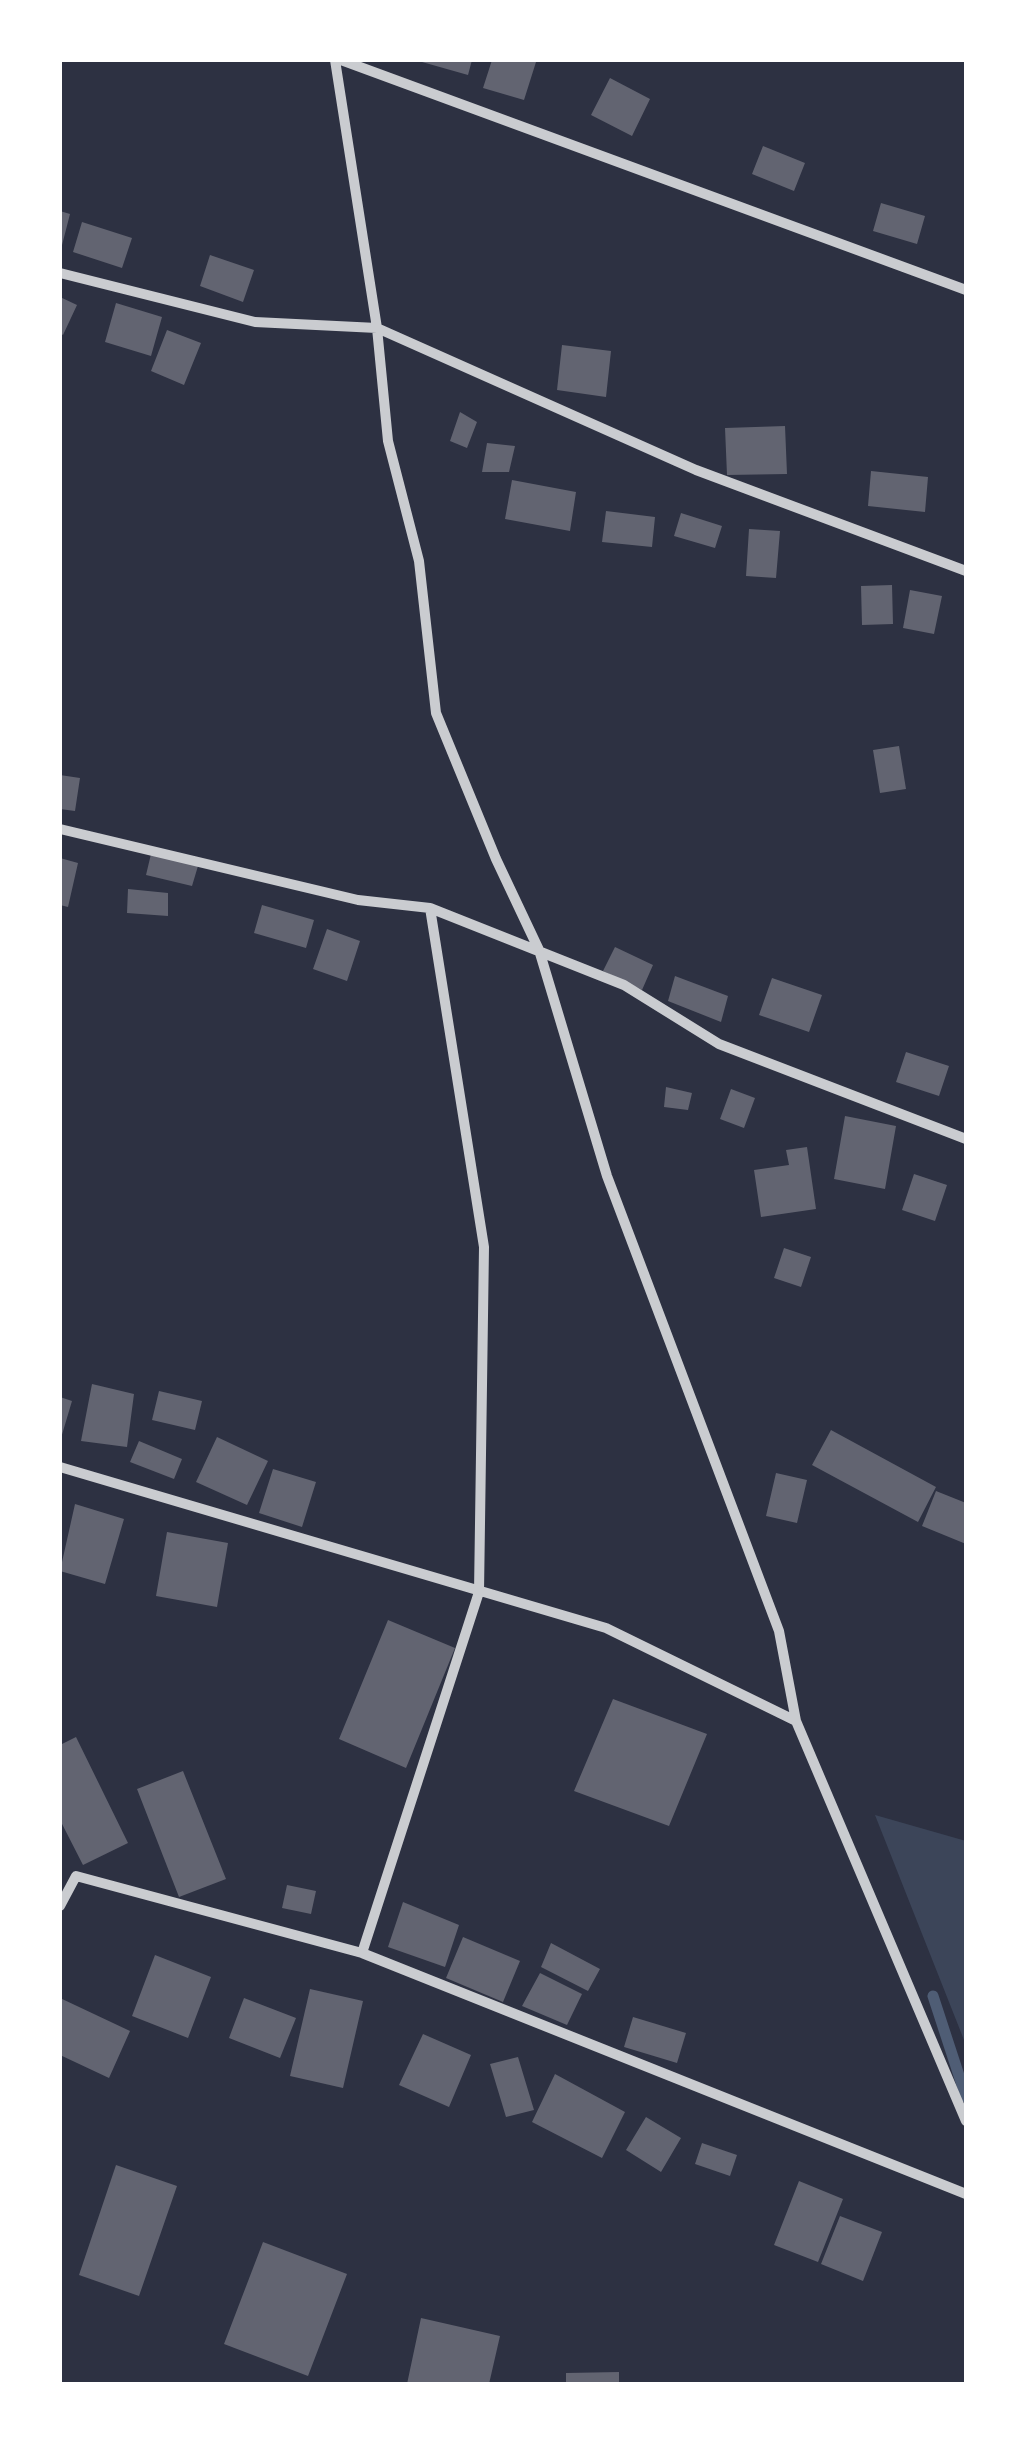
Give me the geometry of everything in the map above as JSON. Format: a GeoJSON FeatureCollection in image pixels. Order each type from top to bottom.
{"type":"FeatureCollection","features":[{"type":"Feature","properties":{"kind":"street"},"geometry":{"type":"LineString","coordinates":[[966,290],[338,60],[377,328],[388,441],[419,561],[436,713],[496,859],[539,950],[607,1176],[779,1630],[796,1721],[966,2122]]}},
{"type":"Feature","properties":{"kind":"street"},"geometry":{"type":"LineString","coordinates":[[60,274],[254,322],[377,328],[696,470],[966,571]]}},
{"type":"Feature","properties":{"kind":"street"},"geometry":{"type":"LineString","coordinates":[[60,829],[358,900],[430,908],[624,986],[719,1044],[860,1094],[966,1139]]}},
{"type":"Feature","properties":{"kind":"street"},"geometry":{"type":"LineString","coordinates":[[362,1953],[479,1592],[484,1247],[430,908]]}},
{"type":"Feature","properties":{"kind":"street"},"geometry":{"type":"LineString","coordinates":[[60,1468],[606,1628],[796,1721]]}},
{"type":"Feature","properties":{"kind":"street"},"geometry":{"type":"LineString","coordinates":[[60,1906],[76,1876],[362,1953],[966,2194]]}},
{"type":"Feature","properties":{"kind":"shaded area"},"geometry":{"type":"Polygon","coordinates":[[[875,1815],[966,1841],[966,2045],[875,1815]]]}},
{"type":"Feature","properties":{"kind":"building"},"geometry":{"type":"Polygon","coordinates":[[[415,60],[472,60],[468,75],[415,60]]]}},
{"type":"Feature","properties":{"kind":"building"},"geometry":{"type":"Polygon","coordinates":[[[492,60],[536,62],[524,100],[483,88],[492,60]]]}},
{"type":"Feature","properties":{"kind":"building"},"geometry":{"type":"Polygon","coordinates":[[[610,78],[650,99],[632,136],[591,115],[610,78]]]}},
{"type":"Feature","properties":{"kind":"building"},"geometry":{"type":"Polygon","coordinates":[[[763,146],[805,163],[794,191],[752,174],[763,146]]]}},
{"type":"Feature","properties":{"kind":"building"},"geometry":{"type":"Polygon","coordinates":[[[881,203],[925,216],[917,244],[873,231],[881,203]]]}},
{"type":"Feature","properties":{"kind":"building"},"geometry":{"type":"Polygon","coordinates":[[[60,211],[70,214],[61,249],[60,249],[60,211]]]}},
{"type":"Feature","properties":{"kind":"building"},"geometry":{"type":"Polygon","coordinates":[[[82,222],[132,238],[122,268],[73,252],[82,222]]]}},
{"type":"Feature","properties":{"kind":"building"},"geometry":{"type":"Polygon","coordinates":[[[210,255],[254,270],[243,302],[200,286],[210,255]]]}},
{"type":"Feature","properties":{"kind":"building"},"geometry":{"type":"Polygon","coordinates":[[[60,297],[77,305],[63,335],[60,333],[60,297]]]}},
{"type":"Feature","properties":{"kind":"building"},"geometry":{"type":"Polygon","coordinates":[[[116,303],[162,317],[151,356],[105,342],[116,303]]]}},
{"type":"Feature","properties":{"kind":"building"},"geometry":{"type":"Polygon","coordinates":[[[167,330],[201,343],[184,385],[151,371],[167,330]]]}},
{"type":"Feature","properties":{"kind":"building"},"geometry":{"type":"Polygon","coordinates":[[[562,345],[611,351],[606,397],[557,390],[562,345]]]}},
{"type":"Feature","properties":{"kind":"building"},"geometry":{"type":"Polygon","coordinates":[[[460,412],[477,422],[467,448],[450,441],[460,412]]]}},
{"type":"Feature","properties":{"kind":"building"},"geometry":{"type":"Polygon","coordinates":[[[785,426],[787,474],[727,475],[725,428],[785,426]]]}},
{"type":"Feature","properties":{"kind":"building"},"geometry":{"type":"Polygon","coordinates":[[[487,443],[515,446],[509,472],[482,472],[487,443]]]}},
{"type":"Feature","properties":{"kind":"building"},"geometry":{"type":"Polygon","coordinates":[[[871,471],[928,477],[925,512],[868,506],[871,471]]]}},
{"type":"Feature","properties":{"kind":"building"},"geometry":{"type":"Polygon","coordinates":[[[512,480],[576,492],[570,531],[505,519],[512,480]]]}},
{"type":"Feature","properties":{"kind":"building"},"geometry":{"type":"Polygon","coordinates":[[[606,511],[655,517],[652,547],[602,542],[606,511]]]}},
{"type":"Feature","properties":{"kind":"building"},"geometry":{"type":"Polygon","coordinates":[[[681,513],[722,526],[715,548],[674,536],[681,513]]]}},
{"type":"Feature","properties":{"kind":"building"},"geometry":{"type":"Polygon","coordinates":[[[749,529],[780,531],[776,578],[746,576],[749,529]]]}},
{"type":"Feature","properties":{"kind":"building"},"geometry":{"type":"Polygon","coordinates":[[[892,585],[893,624],[862,625],[861,586],[892,585]]]}},
{"type":"Feature","properties":{"kind":"building"},"geometry":{"type":"Polygon","coordinates":[[[910,590],[942,596],[934,634],[903,628],[910,590]]]}},
{"type":"Feature","properties":{"kind":"building"},"geometry":{"type":"Polygon","coordinates":[[[899,746],[906,789],[880,793],[873,750],[899,746]]]}},
{"type":"Feature","properties":{"kind":"building"},"geometry":{"type":"Polygon","coordinates":[[[60,775],[80,778],[75,811],[60,809],[60,775]]]}},
{"type":"Feature","properties":{"kind":"building"},"geometry":{"type":"Polygon","coordinates":[[[151,854],[198,866],[192,886],[146,875],[151,854]]]}},
{"type":"Feature","properties":{"kind":"building"},"geometry":{"type":"Polygon","coordinates":[[[60,858],[78,863],[68,907],[60,905],[60,858]]]}},
{"type":"Feature","properties":{"kind":"building"},"geometry":{"type":"Polygon","coordinates":[[[128,889],[168,893],[168,916],[127,913],[128,889]]]}},
{"type":"Feature","properties":{"kind":"building"},"geometry":{"type":"Polygon","coordinates":[[[262,905],[314,920],[306,948],[254,933],[262,905]]]}},
{"type":"Feature","properties":{"kind":"building"},"geometry":{"type":"Polygon","coordinates":[[[327,929],[360,941],[347,981],[313,969],[327,929]]]}},
{"type":"Feature","properties":{"kind":"building"},"geometry":{"type":"Polygon","coordinates":[[[615,947],[653,965],[642,990],[603,971],[615,947]]]}},
{"type":"Feature","properties":{"kind":"building"},"geometry":{"type":"Polygon","coordinates":[[[675,976],[728,996],[721,1022],[668,1001],[675,976]]]}},
{"type":"Feature","properties":{"kind":"building"},"geometry":{"type":"Polygon","coordinates":[[[772,978],[822,995],[809,1032],[759,1015],[772,978]]]}},
{"type":"Feature","properties":{"kind":"building"},"geometry":{"type":"Polygon","coordinates":[[[906,1052],[949,1066],[939,1096],[896,1082],[906,1052]]]}},
{"type":"Feature","properties":{"kind":"building"},"geometry":{"type":"Polygon","coordinates":[[[666,1087],[692,1093],[688,1110],[664,1107],[666,1087]]]}},
{"type":"Feature","properties":{"kind":"building"},"geometry":{"type":"Polygon","coordinates":[[[731,1089],[755,1098],[744,1128],[720,1119],[731,1089]]]}},
{"type":"Feature","properties":{"kind":"building"},"geometry":{"type":"Polygon","coordinates":[[[845,1116],[896,1126],[885,1189],[834,1179],[845,1116]]]}},
{"type":"Feature","properties":{"kind":"building"},"geometry":{"type":"Polygon","coordinates":[[[807,1147],[816,1209],[761,1217],[754,1170],[789,1165],[786,1150],[807,1147]]]}},
{"type":"Feature","properties":{"kind":"building"},"geometry":{"type":"Polygon","coordinates":[[[914,1174],[947,1185],[935,1221],[902,1210],[914,1174]]]}},
{"type":"Feature","properties":{"kind":"building"},"geometry":{"type":"Polygon","coordinates":[[[784,1248],[811,1257],[801,1287],[774,1278],[784,1248]]]}},
{"type":"Feature","properties":{"kind":"building"},"geometry":{"type":"Polygon","coordinates":[[[92,1384],[134,1394],[127,1447],[81,1441],[92,1384]]]}},
{"type":"Feature","properties":{"kind":"building"},"geometry":{"type":"Polygon","coordinates":[[[159,1391],[202,1401],[195,1430],[152,1420],[159,1391]]]}},
{"type":"Feature","properties":{"kind":"building"},"geometry":{"type":"Polygon","coordinates":[[[60,1397],[72,1401],[61,1438],[60,1438],[60,1397]]]}},
{"type":"Feature","properties":{"kind":"building"},"geometry":{"type":"Polygon","coordinates":[[[831,1430],[936,1487],[918,1522],[812,1465],[831,1430]]]}},
{"type":"Feature","properties":{"kind":"building"},"geometry":{"type":"Polygon","coordinates":[[[217,1437],[268,1461],[247,1505],[196,1482],[217,1437]]]}},
{"type":"Feature","properties":{"kind":"building"},"geometry":{"type":"Polygon","coordinates":[[[139,1441],[182,1459],[174,1479],[130,1462],[139,1441]]]}},
{"type":"Feature","properties":{"kind":"building"},"geometry":{"type":"Polygon","coordinates":[[[273,1469],[316,1482],[302,1527],[259,1513],[273,1469]]]}},
{"type":"Feature","properties":{"kind":"building"},"geometry":{"type":"Polygon","coordinates":[[[776,1473],[807,1480],[797,1523],[766,1516],[776,1473]]]}},
{"type":"Feature","properties":{"kind":"building"},"geometry":{"type":"Polygon","coordinates":[[[936,1491],[966,1503],[966,1544],[922,1526],[936,1491]]]}},
{"type":"Feature","properties":{"kind":"building"},"geometry":{"type":"Polygon","coordinates":[[[75,1504],[124,1519],[105,1584],[60,1571],[75,1504]]]}},
{"type":"Feature","properties":{"kind":"building"},"geometry":{"type":"Polygon","coordinates":[[[167,1532],[228,1543],[217,1607],[156,1596],[167,1532]]]}},
{"type":"Feature","properties":{"kind":"building"},"geometry":{"type":"Polygon","coordinates":[[[388,1620],[455,1648],[406,1768],[339,1739],[388,1620]]]}},
{"type":"Feature","properties":{"kind":"building"},"geometry":{"type":"Polygon","coordinates":[[[613,1699],[707,1734],[669,1826],[574,1791],[613,1699]]]}},
{"type":"Feature","properties":{"kind":"building"},"geometry":{"type":"Polygon","coordinates":[[[76,1737],[128,1843],[83,1865],[60,1820],[60,1745],[76,1737]]]}},
{"type":"Feature","properties":{"kind":"building"},"geometry":{"type":"Polygon","coordinates":[[[183,1771],[226,1879],[179,1897],[137,1789],[183,1771]]]}},
{"type":"Feature","properties":{"kind":"building"},"geometry":{"type":"Polygon","coordinates":[[[287,1885],[316,1891],[311,1914],[282,1908],[287,1885]]]}},
{"type":"Feature","properties":{"kind":"building"},"geometry":{"type":"Polygon","coordinates":[[[403,1902],[459,1925],[445,1967],[388,1947],[403,1902]]]}},
{"type":"Feature","properties":{"kind":"building"},"geometry":{"type":"Polygon","coordinates":[[[463,1937],[520,1961],[503,2002],[446,1978],[463,1937]]]}},
{"type":"Feature","properties":{"kind":"building"},"geometry":{"type":"Polygon","coordinates":[[[551,1943],[600,1969],[588,1991],[541,1967],[551,1943]]]}},
{"type":"Feature","properties":{"kind":"building"},"geometry":{"type":"Polygon","coordinates":[[[155,1955],[211,1977],[188,2038],[132,2016],[155,1955]]]}},
{"type":"Feature","properties":{"kind":"building"},"geometry":{"type":"Polygon","coordinates":[[[540,1973],[582,1994],[567,2025],[522,2006],[540,1973]]]}},
{"type":"Feature","properties":{"kind":"building"},"geometry":{"type":"Polygon","coordinates":[[[310,1989],[363,2001],[343,2088],[290,2076],[310,1989]]]}},
{"type":"Feature","properties":{"kind":"building"},"geometry":{"type":"Polygon","coordinates":[[[60,1998],[130,2031],[109,2078],[60,2055],[60,1998]]]}},
{"type":"Feature","properties":{"kind":"building"},"geometry":{"type":"Polygon","coordinates":[[[244,1998],[296,2018],[280,2058],[229,2038],[244,1998]]]}},
{"type":"Feature","properties":{"kind":"building"},"geometry":{"type":"Polygon","coordinates":[[[633,2017],[686,2033],[677,2063],[624,2047],[633,2017]]]}},
{"type":"Feature","properties":{"kind":"building"},"geometry":{"type":"Polygon","coordinates":[[[423,2034],[471,2055],[449,2107],[399,2085],[423,2034]]]}},
{"type":"Feature","properties":{"kind":"building"},"geometry":{"type":"Polygon","coordinates":[[[518,2057],[534,2110],[506,2117],[490,2064],[518,2057]]]}},
{"type":"Feature","properties":{"kind":"building"},"geometry":{"type":"Polygon","coordinates":[[[555,2074],[625,2112],[602,2158],[532,2122],[555,2074]]]}},
{"type":"Feature","properties":{"kind":"building"},"geometry":{"type":"Polygon","coordinates":[[[646,2117],[681,2138],[661,2172],[626,2150],[646,2117]]]}},
{"type":"Feature","properties":{"kind":"building"},"geometry":{"type":"Polygon","coordinates":[[[702,2143],[737,2155],[730,2176],[695,2164],[702,2143]]]}},
{"type":"Feature","properties":{"kind":"building"},"geometry":{"type":"Polygon","coordinates":[[[116,2165],[177,2186],[139,2296],[79,2275],[116,2165]]]}},
{"type":"Feature","properties":{"kind":"building"},"geometry":{"type":"Polygon","coordinates":[[[799,2181],[843,2199],[818,2262],[774,2245],[799,2181]]]}},
{"type":"Feature","properties":{"kind":"building"},"geometry":{"type":"Polygon","coordinates":[[[840,2216],[882,2232],[863,2281],[821,2264],[840,2216]]]}},
{"type":"Feature","properties":{"kind":"building"},"geometry":{"type":"Polygon","coordinates":[[[263,2242],[347,2274],[308,2376],[224,2344],[263,2242]]]}},
{"type":"Feature","properties":{"kind":"building"},"geometry":{"type":"Polygon","coordinates":[[[421,2318],[500,2336],[489,2384],[407,2384],[421,2318]]]}},
{"type":"Feature","properties":{"kind":"building"},"geometry":{"type":"Polygon","coordinates":[[[619,2372],[619,2384],[566,2384],[566,2373],[619,2372]]]}},
{"type":"Feature","properties":{"kind":"waterway"},"geometry":{"type":"LineString","coordinates":[[933,1996],[966,2097]]}}]}
